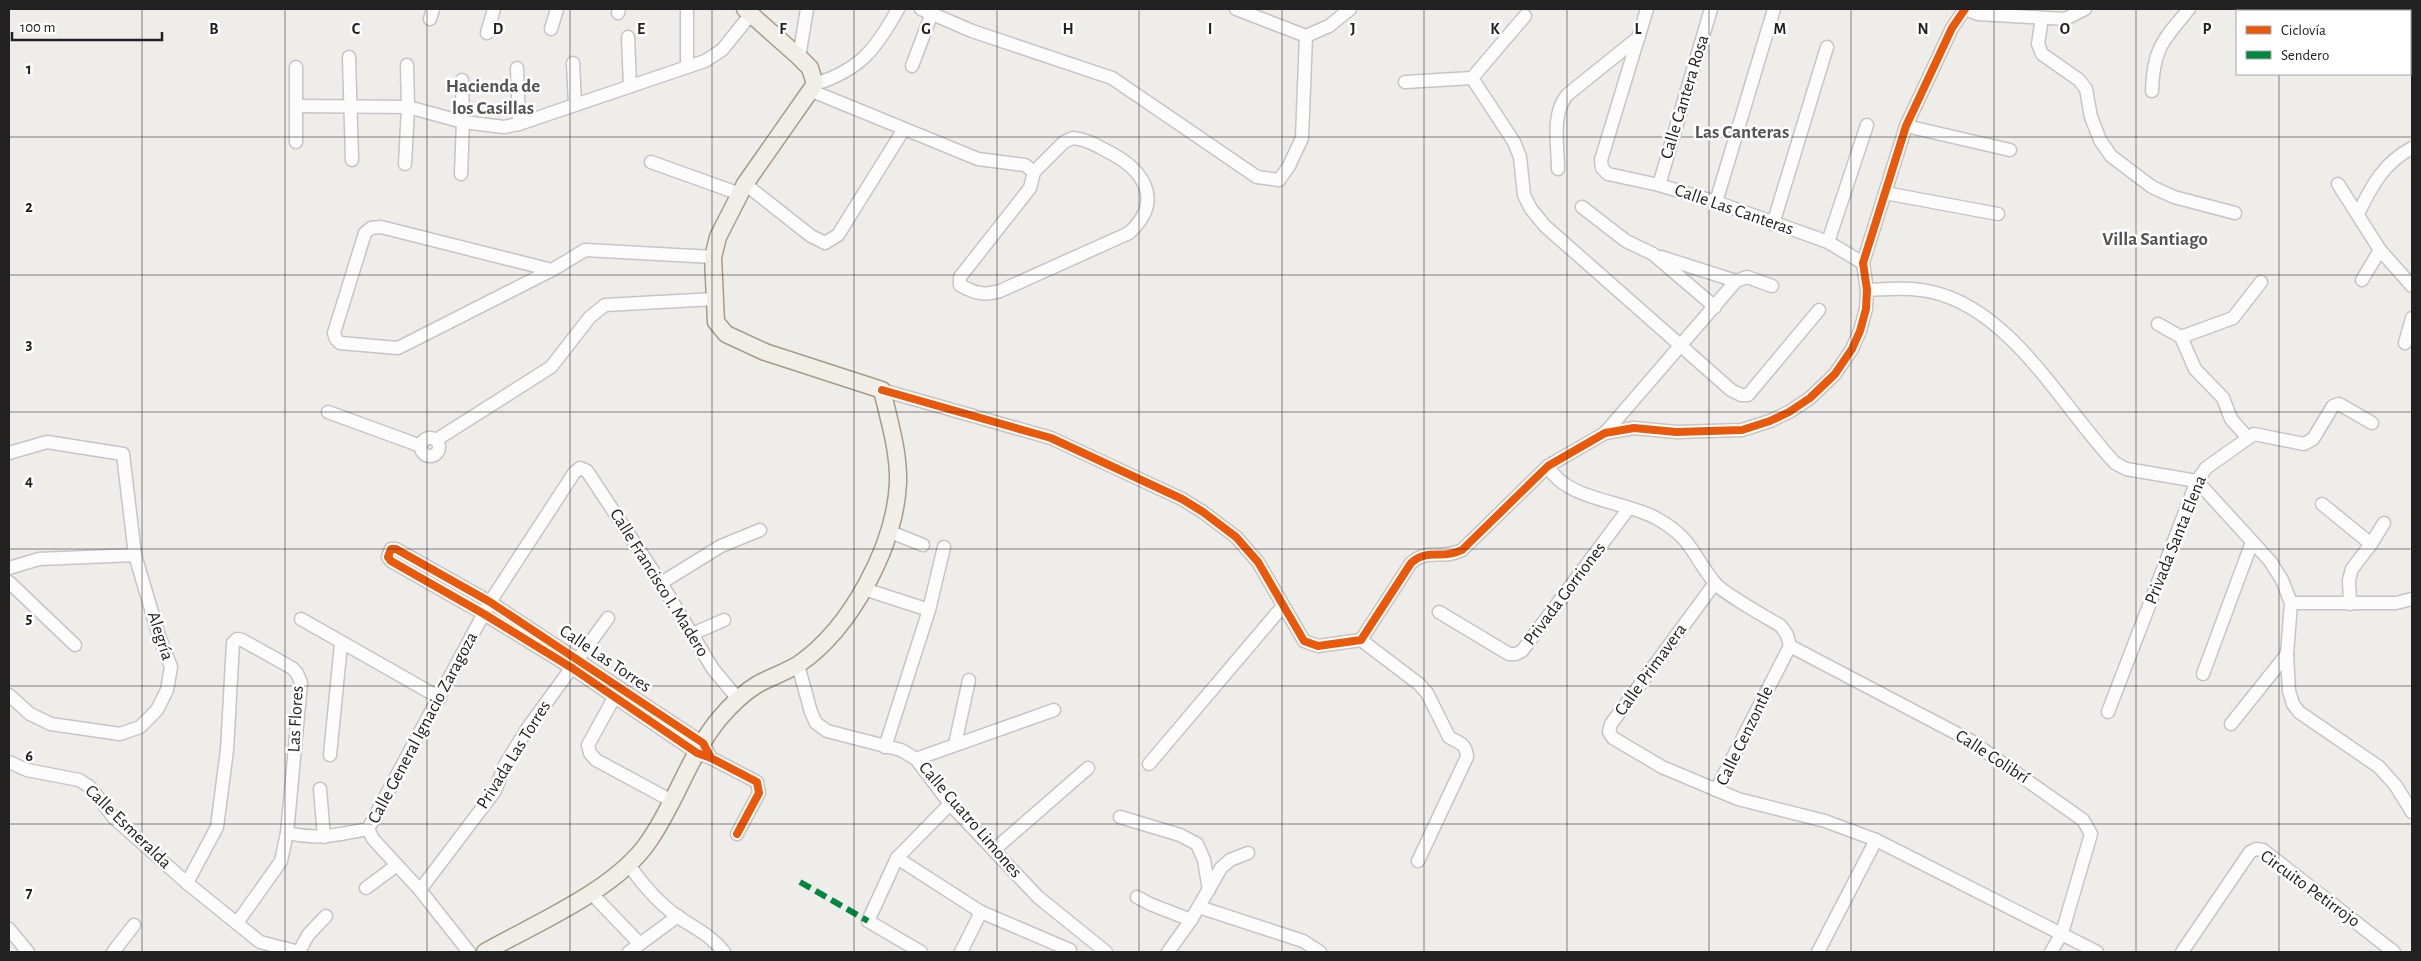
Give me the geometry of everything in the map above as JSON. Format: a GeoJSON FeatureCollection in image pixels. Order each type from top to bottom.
{"type":"FeatureCollection","features":[{"type":"Feature","properties":{"kind":"main road"},"geometry":{"type":"LineString","coordinates":[[485,952],[591,893],[629,865],[649,842],[672,801],[704,751],[719,720],[738,699],[758,684],[798,665],[832,634],[864,590],[888,531],[898,483],[896,456],[882,390],[766,352],[726,334],[716,322],[713,257],[718,237],[742,189],[814,87],[810,68],[748,12]]}},
{"type":"Feature","properties":{"kind":"street"},"geometry":{"type":"LineString","coordinates":[[487,33],[494,9]]}},
{"type":"Feature","properties":{"kind":"street"},"geometry":{"type":"LineString","coordinates":[[551,29],[557,9]]}},
{"type":"Feature","properties":{"kind":"street"},"geometry":{"type":"LineString","coordinates":[[687,9],[687,66]]}},
{"type":"Feature","properties":{"kind":"street"},"geometry":{"type":"LineString","coordinates":[[799,57],[808,9]]}},
{"type":"Feature","properties":{"kind":"street"},"geometry":{"type":"LineString","coordinates":[[814,87],[838,77],[860,62],[882,38],[898,9]]}},
{"type":"Feature","properties":{"kind":"street"},"geometry":{"type":"LineString","coordinates":[[1236,9],[1306,36],[1329,26],[1350,9]]}},
{"type":"Feature","properties":{"kind":"street"},"geometry":{"type":"LineString","coordinates":[[1558,169],[1557,113],[1560,103],[1567,95],[1639,37],[1647,9]]}},
{"type":"Feature","properties":{"kind":"street","name":"Calle Cantera Rosa"},"geometry":{"type":"LineString","coordinates":[[1659,184],[1711,9]]}},
{"type":"Feature","properties":{"kind":"street"},"geometry":{"type":"LineString","coordinates":[[1716,202],[1774,9]]}},
{"type":"Feature","properties":{"kind":"street"},"geometry":{"type":"LineString","coordinates":[[1605,433],[1634,428],[1676,432],[1742,430],[1770,421],[1789,412],[1822,387],[1852,349],[1862,324],[1867,290],[1863,263],[1906,126],[1952,28],[1965,9],[1978,14],[2065,19],[2085,9]]}},
{"type":"Feature","properties":{"kind":"street"},"geometry":{"type":"LineString","coordinates":[[2152,91],[2153,67],[2158,48],[2189,9]]}},
{"type":"Feature","properties":{"kind":"street"},"geometry":{"type":"LineString","coordinates":[[912,66],[926,11],[972,31],[1112,78],[1257,177],[1279,180],[1289,166],[1302,138],[1306,36]]}},
{"type":"Feature","properties":{"kind":"street"},"geometry":{"type":"LineString","coordinates":[[297,106],[408,107],[463,122],[504,127],[519,124],[687,66],[705,62],[722,50],[748,12]]}},
{"type":"Feature","properties":{"kind":"street"},"geometry":{"type":"LineString","coordinates":[[1405,82],[1472,78],[1525,16]]}},
{"type":"Feature","properties":{"kind":"street"},"geometry":{"type":"LineString","coordinates":[[2042,18],[2038,44],[2042,54],[2080,80],[2086,89],[2094,125],[2100,140],[2111,156],[2152,187],[2174,197],[2235,213]]}},
{"type":"Feature","properties":{"kind":"street"},"geometry":{"type":"LineString","coordinates":[[628,36],[630,86]]}},
{"type":"Feature","properties":{"kind":"street","name":"Calle Las Canteras"},"geometry":{"type":"LineString","coordinates":[[1639,37],[1601,160],[1602,168],[1608,174],[1659,184],[1828,242],[1863,263]]}},
{"type":"Feature","properties":{"kind":"street"},"geometry":{"type":"LineString","coordinates":[[1772,224],[1827,47]]}},
{"type":"Feature","properties":{"kind":"street"},"geometry":{"type":"LineString","coordinates":[[349,57],[352,160]]}},
{"type":"Feature","properties":{"kind":"street"},"geometry":{"type":"LineString","coordinates":[[573,64],[575,104]]}},
{"type":"Feature","properties":{"kind":"street"},"geometry":{"type":"LineString","coordinates":[[405,164],[408,107],[407,65]]}},
{"type":"Feature","properties":{"kind":"street"},"geometry":{"type":"LineString","coordinates":[[296,67],[296,142]]}},
{"type":"Feature","properties":{"kind":"street"},"geometry":{"type":"LineString","coordinates":[[517,68],[519,124]]}},
{"type":"Feature","properties":{"kind":"street"},"geometry":{"type":"LineString","coordinates":[[1472,78],[1514,142],[1520,157],[1524,195],[1531,209],[1545,226],[1731,390],[1741,395],[1748,394],[1820,310]]}},
{"type":"Feature","properties":{"kind":"street"},"geometry":{"type":"LineString","coordinates":[[461,174],[462,80]]}},
{"type":"Feature","properties":{"kind":"street"},"geometry":{"type":"LineString","coordinates":[[814,87],[904,129],[978,159],[1025,165],[1034,172]]}},
{"type":"Feature","properties":{"kind":"street"},"geometry":{"type":"LineString","coordinates":[[1828,242],[1867,125]]}},
{"type":"Feature","properties":{"kind":"street"},"geometry":{"type":"LineString","coordinates":[[1906,126],[2010,150]]}},
{"type":"Feature","properties":{"kind":"street"},"geometry":{"type":"LineString","coordinates":[[651,162],[742,189],[811,236],[825,243],[838,236],[904,129]]}},
{"type":"Feature","properties":{"kind":"street"},"geometry":{"type":"LineString","coordinates":[[1073,138],[1083,139],[1118,156],[1141,175],[1146,185],[1147,200],[1143,214],[1137,225],[1129,233],[1000,291],[988,295],[972,292],[960,285],[960,277],[1030,188],[1034,172],[1064,142],[1073,138]]}},
{"type":"Feature","properties":{"kind":"street"},"geometry":{"type":"LineString","coordinates":[[2358,214],[2373,183],[2398,155],[2412,148]]}},
{"type":"Feature","properties":{"kind":"street"},"geometry":{"type":"LineString","coordinates":[[2338,184],[2380,250],[2412,286]]}},
{"type":"Feature","properties":{"kind":"street"},"geometry":{"type":"LineString","coordinates":[[1885,193],[1998,214]]}},
{"type":"Feature","properties":{"kind":"street"},"geometry":{"type":"LineString","coordinates":[[1582,207],[1626,241],[1654,254],[1736,281]]}},
{"type":"Feature","properties":{"kind":"street"},"geometry":{"type":"LineString","coordinates":[[552,270],[381,227],[371,228],[365,234],[334,333],[340,343],[398,348],[552,270],[584,250],[713,257]]}},
{"type":"Feature","properties":{"kind":"street"},"geometry":{"type":"LineString","coordinates":[[2362,280],[2380,250]]}},
{"type":"Feature","properties":{"kind":"street"},"geometry":{"type":"LineString","coordinates":[[1654,254],[1715,307]]}},
{"type":"Feature","properties":{"kind":"street"},"geometry":{"type":"LineString","coordinates":[[1361,640],[1411,563],[1419,556],[1428,554],[1452,555],[1462,550],[1548,466],[1605,433],[1736,281],[1747,277],[1772,286]]}},
{"type":"Feature","properties":{"kind":"street"},"geometry":{"type":"LineString","coordinates":[[2181,337],[2233,318],[2260,282]]}},
{"type":"Feature","properties":{"kind":"street"},"geometry":{"type":"LineString","coordinates":[[1867,290],[1906,289],[1932,292],[1960,303],[1987,319],[2007,335],[2062,396],[2115,462],[2126,468],[2197,481],[2270,561],[2282,580],[2291,603],[2287,654],[2289,691],[2293,704],[2299,712],[2379,767],[2396,786],[2412,812]]}},
{"type":"Feature","properties":{"kind":"street"},"geometry":{"type":"LineString","coordinates":[[328,412],[421,446],[426,455],[436,454],[439,450],[436,440],[551,367],[590,317],[605,305],[715,299]]}},
{"type":"Feature","properties":{"kind":"street"},"geometry":{"type":"LineString","coordinates":[[2405,343],[2412,318]]}},
{"type":"Feature","properties":{"kind":"street"},"geometry":{"type":"LineString","coordinates":[[2158,324],[2181,337],[2195,369],[2223,398],[2231,419],[2248,438],[2254,434],[2304,444],[2313,439],[2333,406],[2339,404],[2372,423]]}},
{"type":"Feature","properties":{"kind":"street"},"geometry":{"type":"LineString","coordinates":[[882,390],[1051,438],[1182,499],[1236,537],[1258,562],[1304,641],[1318,646],[1361,640],[1419,684],[1427,693],[1449,737],[1463,743],[1466,748],[1467,757],[1418,861]]}},
{"type":"Feature","properties":{"kind":"street","name":"Privada Santa Elena"},"geometry":{"type":"LineString","coordinates":[[2108,712],[2197,481],[2206,468],[2248,438]]}},
{"type":"Feature","properties":{"kind":"street","name":"Alegría"},"geometry":{"type":"LineString","coordinates":[[9,453],[47,442],[123,454],[135,555],[159,636],[171,667],[167,690],[157,710],[140,727],[120,734],[41,721],[9,695]]}},
{"type":"Feature","properties":{"kind":"street"},"geometry":{"type":"LineString","coordinates":[[1548,466],[1561,483],[1654,517],[1675,529],[1692,547],[1715,583],[1781,626],[1787,635],[1790,646]]}},
{"type":"Feature","properties":{"kind":"street","name":"Calle Francisco I. Madero"},"geometry":{"type":"LineString","coordinates":[[580,468],[587,471],[661,583],[713,669],[738,699]]}},
{"type":"Feature","properties":{"kind":"street","name":"Calle General Ignacio Zaragoza"},"geometry":{"type":"LineString","coordinates":[[469,952],[420,890],[372,839],[368,829],[490,602],[574,473],[580,468]]}},
{"type":"Feature","properties":{"kind":"street"},"geometry":{"type":"LineString","coordinates":[[2322,504],[2371,544]]}},
{"type":"Feature","properties":{"kind":"street","name":"Privada Gorriones"},"geometry":{"type":"LineString","coordinates":[[1439,612],[1509,654],[1516,654],[1522,651],[1629,508]]}},
{"type":"Feature","properties":{"kind":"street"},"geometry":{"type":"LineString","coordinates":[[2350,604],[2349,580],[2352,568],[2371,544],[2384,523]]}},
{"type":"Feature","properties":{"kind":"street"},"geometry":{"type":"LineString","coordinates":[[661,583],[721,546],[760,530]]}},
{"type":"Feature","properties":{"kind":"street"},"geometry":{"type":"LineString","coordinates":[[888,531],[923,545]]}},
{"type":"Feature","properties":{"kind":"street"},"geometry":{"type":"LineString","coordinates":[[2203,674],[2252,542]]}},
{"type":"Feature","properties":{"kind":"street"},"geometry":{"type":"LineString","coordinates":[[885,747],[929,610],[944,548]]}},
{"type":"Feature","properties":{"kind":"street"},"geometry":{"type":"LineString","coordinates":[[484,614],[391,561],[388,557],[388,552],[391,549],[396,549],[490,602]]}},
{"type":"Feature","properties":{"kind":"street"},"geometry":{"type":"LineString","coordinates":[[9,568],[39,560],[135,555]]}},
{"type":"Feature","properties":{"kind":"street"},"geometry":{"type":"LineString","coordinates":[[9,582],[75,644]]}},
{"type":"Feature","properties":{"kind":"street","name":"Calle Primavera"},"geometry":{"type":"LineString","coordinates":[[1715,583],[1612,724],[1609,732],[1613,738],[1662,767],[1716,790]]}},
{"type":"Feature","properties":{"kind":"street"},"geometry":{"type":"LineString","coordinates":[[864,590],[929,610]]}},
{"type":"Feature","properties":{"kind":"street"},"geometry":{"type":"LineString","coordinates":[[2291,603],[2396,603],[2412,599]]}},
{"type":"Feature","properties":{"kind":"street","name":"Calle Las Torres"},"geometry":{"type":"LineString","coordinates":[[490,602],[574,663],[704,751]]}},
{"type":"Feature","properties":{"kind":"street"},"geometry":{"type":"LineString","coordinates":[[1149,764],[1283,606]]}},
{"type":"Feature","properties":{"kind":"street","name":"Calle Las Torres"},"geometry":{"type":"LineString","coordinates":[[484,614],[574,663],[615,696],[704,751]]}},
{"type":"Feature","properties":{"kind":"street","name":"Privada Las Torres"},"geometry":{"type":"LineString","coordinates":[[420,890],[495,791],[505,765],[527,729],[608,618]]}},
{"type":"Feature","properties":{"kind":"street"},"geometry":{"type":"LineString","coordinates":[[301,619],[341,644],[440,698]]}},
{"type":"Feature","properties":{"kind":"street"},"geometry":{"type":"LineString","coordinates":[[692,634],[724,620]]}},
{"type":"Feature","properties":{"kind":"street","name":"Las Flores"},"geometry":{"type":"LineString","coordinates":[[187,883],[217,826],[227,750],[233,644],[237,639],[292,668],[301,683],[287,833],[281,861],[238,923]]}},
{"type":"Feature","properties":{"kind":"street"},"geometry":{"type":"LineString","coordinates":[[330,755],[341,644]]}},
{"type":"Feature","properties":{"kind":"street","name":"Calle Cenzontle"},"geometry":{"type":"LineString","coordinates":[[1790,646],[1716,790],[1738,799],[1825,821],[1876,840],[2097,952]]}},
{"type":"Feature","properties":{"kind":"street","name":"Calle Colibrí"},"geometry":{"type":"LineString","coordinates":[[1790,646],[1971,741],[2083,820],[2091,834],[2062,933],[2051,952]]}},
{"type":"Feature","properties":{"kind":"street"},"geometry":{"type":"LineString","coordinates":[[2231,724],[2287,654]]}},
{"type":"Feature","properties":{"kind":"street","name":"Calle Cuatro Limones"},"geometry":{"type":"LineString","coordinates":[[798,665],[811,712],[816,723],[827,731],[901,750],[916,759],[950,804],[1038,897],[1106,952]]}},
{"type":"Feature","properties":{"kind":"street"},"geometry":{"type":"LineString","coordinates":[[956,744],[969,680]]}},
{"type":"Feature","properties":{"kind":"street"},"geometry":{"type":"LineString","coordinates":[[615,696],[588,745],[590,753],[596,760],[672,801]]}},
{"type":"Feature","properties":{"kind":"street"},"geometry":{"type":"LineString","coordinates":[[916,759],[1054,710]]}},
{"type":"Feature","properties":{"kind":"street"},"geometry":{"type":"LineString","coordinates":[[704,751],[757,782],[760,787],[759,793],[737,834]]}},
{"type":"Feature","properties":{"kind":"street","name":"Calle Esmeralda"},"geometry":{"type":"LineString","coordinates":[[9,762],[27,770],[79,780],[90,787],[114,818],[187,883],[260,942],[299,952]]}},
{"type":"Feature","properties":{"kind":"street"},"geometry":{"type":"LineString","coordinates":[[994,849],[1088,768]]}},
{"type":"Feature","properties":{"kind":"street"},"geometry":{"type":"LineString","coordinates":[[320,789],[324,837]]}},
{"type":"Feature","properties":{"kind":"street"},"geometry":{"type":"LineString","coordinates":[[921,952],[868,921],[897,858],[950,804]]}},
{"type":"Feature","properties":{"kind":"street"},"geometry":{"type":"LineString","coordinates":[[1120,817],[1180,835],[1197,844],[1204,860],[1209,890]]}},
{"type":"Feature","properties":{"kind":"street"},"geometry":{"type":"LineString","coordinates":[[287,833],[308,838],[368,829]]}},
{"type":"Feature","properties":{"kind":"street"},"geometry":{"type":"LineString","coordinates":[[1818,952],[1876,840]]}},
{"type":"Feature","properties":{"kind":"street","name":"Circuito Petirrojo"},"geometry":{"type":"LineString","coordinates":[[2182,952],[2250,852],[2256,849],[2263,850],[2394,952]]}},
{"type":"Feature","properties":{"kind":"street"},"geometry":{"type":"LineString","coordinates":[[1168,952],[1191,920],[1221,868],[1230,860],[1248,853]]}},
{"type":"Feature","properties":{"kind":"street"},"geometry":{"type":"LineString","coordinates":[[897,858],[982,912],[1070,951],[1081,932]]}},
{"type":"Feature","properties":{"kind":"street"},"geometry":{"type":"LineString","coordinates":[[366,888],[397,865]]}},
{"type":"Feature","properties":{"kind":"street"},"geometry":{"type":"LineString","coordinates":[[629,865],[649,893],[678,916],[702,931],[717,943],[724,952]]}},
{"type":"Feature","properties":{"kind":"street"},"geometry":{"type":"LineString","coordinates":[[591,893],[640,944]]}},
{"type":"Feature","properties":{"kind":"street"},"geometry":{"type":"LineString","coordinates":[[1137,896],[1150,904],[1191,920]]}},
{"type":"Feature","properties":{"kind":"street"},"geometry":{"type":"LineString","coordinates":[[1199,907],[1303,941],[1320,952]]}},
{"type":"Feature","properties":{"kind":"street"},"geometry":{"type":"LineString","coordinates":[[961,952],[982,912]]}},
{"type":"Feature","properties":{"kind":"street"},"geometry":{"type":"LineString","coordinates":[[299,952],[308,935],[326,916]]}},
{"type":"Feature","properties":{"kind":"street"},"geometry":{"type":"LineString","coordinates":[[629,952],[678,916]]}},
{"type":"Feature","properties":{"kind":"street"},"geometry":{"type":"LineString","coordinates":[[113,952],[134,925]]}},
{"type":"Feature","properties":{"kind":"street"},"geometry":{"type":"LineString","coordinates":[[9,929],[28,952]]}},
{"type":"Feature","properties":{"kind":"marked path"},"geometry":{"type":"LineString","coordinates":[[800,882],[868,921]]}},
{"type":"Feature","properties":{"kind":"cycle path"},"geometry":{"type":"LineString","coordinates":[[882,390],[1051,438],[1182,499],[1236,537],[1258,562],[1304,641],[1318,646],[1361,640],[1411,563],[1423,556],[1455,553],[1462,550],[1548,466],[1605,433],[1634,428],[1676,432],[1742,430],[1770,421],[1789,412],[1810,398],[1835,374],[1852,349],[1860,331],[1866,309],[1867,290],[1863,263],[1906,126],[1952,28],[1965,9]]}},
{"type":"Feature","properties":{"kind":"cycle path"},"geometry":{"type":"LineString","coordinates":[[711,758],[703,743],[490,602],[396,549],[391,549],[388,557],[391,561],[484,614],[572,668],[697,753],[711,758],[757,782],[759,793],[737,834]]}},
{"type":"Feature","properties":{"kind":"district","name":"Hacienda de los Casillas"},"geometry":{"type":"Point","coordinates":[493,97]}},
{"type":"Feature","properties":{"kind":"district","name":"Las Canteras"},"geometry":{"type":"Point","coordinates":[1742,132]}},
{"type":"Feature","properties":{"kind":"district","name":"Villa Santiago"},"geometry":{"type":"Point","coordinates":[2155,239]}}]}
